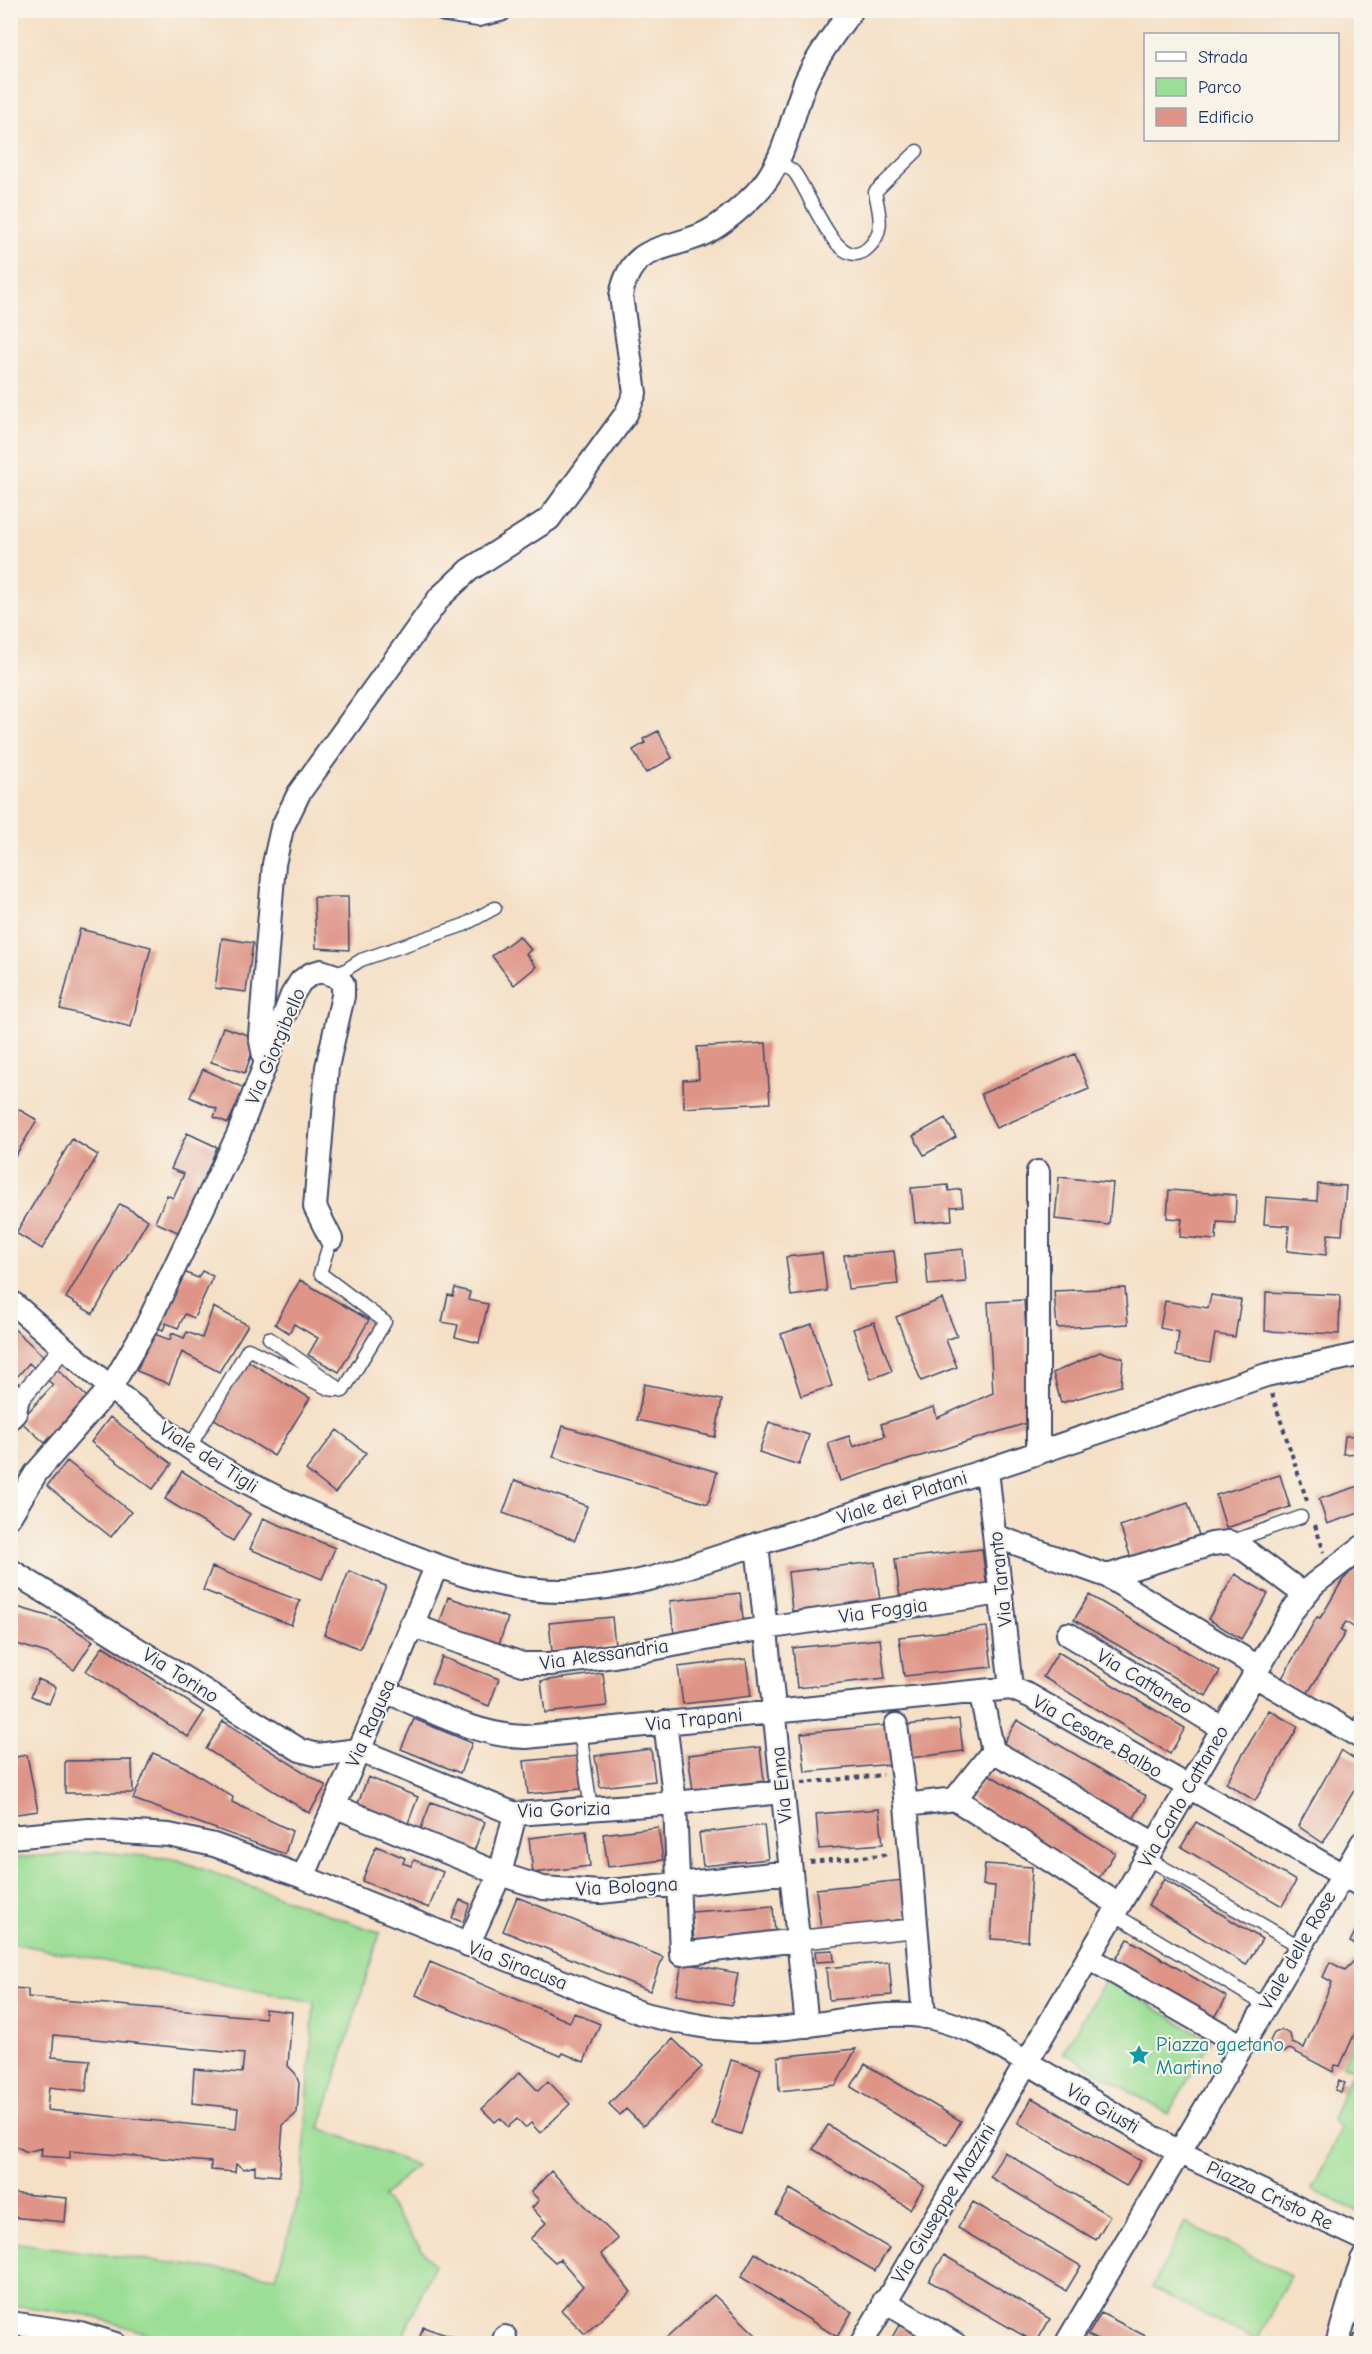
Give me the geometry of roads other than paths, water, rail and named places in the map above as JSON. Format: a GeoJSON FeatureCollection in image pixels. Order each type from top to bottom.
{"type":"FeatureCollection","features":[{"type":"Feature","properties":{"kind":"street"},"geometry":{"type":"LineString","coordinates":[[446,10],[478,15],[500,10]]}},
{"type":"Feature","properties":{"kind":"street"},"geometry":{"type":"LineString","coordinates":[[265,1061],[260,1036],[274,864],[282,828],[299,793],[440,597],[469,570],[549,519],[626,414],[634,393],[621,296],[624,280],[633,265],[650,250],[699,236],[715,228],[756,193],[779,162],[806,81],[838,28],[852,10]]}},
{"type":"Feature","properties":{"kind":"street","name":"Via Giorgibello"},"geometry":{"type":"LineString","coordinates":[[10,1516],[36,1473],[111,1387],[146,1327],[238,1135],[292,995],[301,981],[311,974],[321,971],[336,976]]}},
{"type":"Feature","properties":{"kind":"street"},"geometry":{"type":"LineString","coordinates":[[331,1239],[315,1207],[327,1066],[343,996],[343,984],[336,976]]}},
{"type":"Feature","properties":{"kind":"street"},"geometry":{"type":"LineString","coordinates":[[1038,1172],[1038,1453]]}},
{"type":"Feature","properties":{"kind":"street","name":"Viale dei Tigli"},"geometry":{"type":"LineString","coordinates":[[10,1301],[111,1387],[189,1448],[270,1496],[436,1567]]}},
{"type":"Feature","properties":{"kind":"street"},"geometry":{"type":"LineString","coordinates":[[13,1404],[64,1347]]}},
{"type":"Feature","properties":{"kind":"street","name":"Viale dei Platani"},"geometry":{"type":"LineString","coordinates":[[436,1567],[510,1585],[562,1591],[616,1586],[644,1580],[987,1470],[1266,1375],[1362,1354]]}},
{"type":"Feature","properties":{"kind":"street","name":"Via Taranto"},"geometry":{"type":"LineString","coordinates":[[987,1470],[1011,1688]]}},
{"type":"Feature","properties":{"kind":"street"},"geometry":{"type":"LineString","coordinates":[[995,1536],[1107,1576],[1362,1738]]}},
{"type":"Feature","properties":{"kind":"street"},"geometry":{"type":"LineString","coordinates":[[1107,1576],[1212,1544],[1229,1542],[1257,1558],[1305,1595]]}},
{"type":"Feature","properties":{"kind":"street","name":"Via Enna"},"geometry":{"type":"LineString","coordinates":[[757,1544],[774,1711],[792,1788],[801,1868],[798,1940],[807,2026]]}},
{"type":"Feature","properties":{"kind":"street","name":"Via Carlo Cattaneo"},"geometry":{"type":"LineString","coordinates":[[1027,2063],[1292,1611],[1305,1595],[1333,1569],[1362,1547]]}},
{"type":"Feature","properties":{"kind":"street","name":"Via Ragusa"},"geometry":{"type":"LineString","coordinates":[[303,1877],[436,1567]]}},
{"type":"Feature","properties":{"kind":"street","name":"Via Torino"},"geometry":{"type":"LineString","coordinates":[[10,1570],[300,1750],[318,1755],[358,1750]]}},
{"type":"Feature","properties":{"kind":"street","name":"Via Foggia"},"geometry":{"type":"LineString","coordinates":[[765,1628],[1001,1593]]}},
{"type":"Feature","properties":{"kind":"street","name":"Via Alessandria"},"geometry":{"type":"LineString","coordinates":[[411,1625],[522,1664],[550,1664],[614,1656],[765,1628]]}},
{"type":"Feature","properties":{"kind":"street","name":"Via Cattaneo"},"geometry":{"type":"LineString","coordinates":[[1068,1634],[1222,1728]]}},
{"type":"Feature","properties":{"kind":"street","name":"Via Trapani"},"geometry":{"type":"LineString","coordinates":[[385,1690],[479,1731],[503,1737],[1011,1688]]}},
{"type":"Feature","properties":{"kind":"street","name":"Via Cesare Balbo"},"geometry":{"type":"LineString","coordinates":[[1011,1688],[1030,1696],[1362,1887]]}},
{"type":"Feature","properties":{"kind":"street"},"geometry":{"type":"LineString","coordinates":[[980,1691],[993,1751],[1151,1851]]}},
{"type":"Feature","properties":{"kind":"street"},"geometry":{"type":"LineString","coordinates":[[665,1722],[675,1803],[681,1954],[916,1928]]}},
{"type":"Feature","properties":{"kind":"street"},"geometry":{"type":"LineString","coordinates":[[896,1725],[906,1805],[924,2017]]}},
{"type":"Feature","properties":{"kind":"street","name":"Via Gorizia"},"geometry":{"type":"LineString","coordinates":[[358,1750],[515,1814],[675,1803],[792,1788]]}},
{"type":"Feature","properties":{"kind":"street"},"geometry":{"type":"LineString","coordinates":[[955,1799],[993,1751]]}},
{"type":"Feature","properties":{"kind":"street"},"geometry":{"type":"LineString","coordinates":[[906,1805],[955,1799],[1117,1909]]}},
{"type":"Feature","properties":{"kind":"street","name":"Via Bologna"},"geometry":{"type":"LineString","coordinates":[[334,1806],[500,1875],[543,1888],[600,1892],[801,1868]]}},
{"type":"Feature","properties":{"kind":"street"},"geometry":{"type":"LineString","coordinates":[[468,1945],[500,1875],[515,1814]]}},
{"type":"Feature","properties":{"kind":"street","name":"Via Siracusa"},"geometry":{"type":"LineString","coordinates":[[10,1837],[89,1830],[169,1835],[214,1845],[303,1877],[641,2013],[685,2024],[723,2030],[763,2030],[906,2015],[924,2017],[979,2034],[1027,2063]]}},
{"type":"Feature","properties":{"kind":"street","name":"Viale delle Rose"},"geometry":{"type":"LineString","coordinates":[[1066,2343],[1362,1843]]}},
{"type":"Feature","properties":{"kind":"street"},"geometry":{"type":"LineString","coordinates":[[1089,1958],[1241,2045]]}},
{"type":"Feature","properties":{"kind":"street","name":"Via Giusti"},"geometry":{"type":"LineString","coordinates":[[1027,2063],[1178,2152]]}},
{"type":"Feature","properties":{"kind":"street","name":"Via Giuseppe Mazzini"},"geometry":{"type":"LineString","coordinates":[[861,2343],[1027,2063]]}},
{"type":"Feature","properties":{"kind":"street","name":"Piazza Cristo Re"},"geometry":{"type":"LineString","coordinates":[[1178,2152],[1362,2238]]}},
{"type":"Feature","properties":{"kind":"street"},"geometry":{"type":"LineString","coordinates":[[1336,2343],[1362,2260]]}},
{"type":"Feature","properties":{"kind":"street"},"geometry":{"type":"LineString","coordinates":[[884,2301],[956,2343]]}},
{"type":"Feature","properties":{"kind":"street"},"geometry":{"type":"LineString","coordinates":[[15,2330],[80,2333],[115,2343]]}},
{"type":"Feature","properties":{"kind":"lane"},"geometry":{"type":"LineString","coordinates":[[779,162],[793,172],[832,237],[844,252],[851,255],[861,254],[878,236],[881,223],[875,192],[917,151]]}},
{"type":"Feature","properties":{"kind":"lane"},"geometry":{"type":"LineString","coordinates":[[336,976],[361,960],[464,925],[495,908]]}},
{"type":"Feature","properties":{"kind":"lane"},"geometry":{"type":"LineString","coordinates":[[331,1239],[320,1273],[385,1322],[343,1391]]}},
{"type":"Feature","properties":{"kind":"lane"},"geometry":{"type":"LineString","coordinates":[[269,1338],[343,1391]]}},
{"type":"Feature","properties":{"kind":"lane"},"geometry":{"type":"LineString","coordinates":[[189,1448],[248,1349],[328,1389],[343,1391]]}},
{"type":"Feature","properties":{"kind":"lane"},"geometry":{"type":"LineString","coordinates":[[1229,1542],[1301,1517]]}},
{"type":"Feature","properties":{"kind":"lane"},"geometry":{"type":"LineString","coordinates":[[580,1731],[591,1809]]}},
{"type":"Feature","properties":{"kind":"lane"},"geometry":{"type":"LineString","coordinates":[[1151,1851],[1299,1946]]}},
{"type":"Feature","properties":{"kind":"lane"},"geometry":{"type":"LineString","coordinates":[[1117,1909],[1265,2005]]}},
{"type":"Feature","properties":{"kind":"place","name":"Piazza gaetano Martino"},"geometry":{"type":"Point","coordinates":[1139,2055]}}]}
